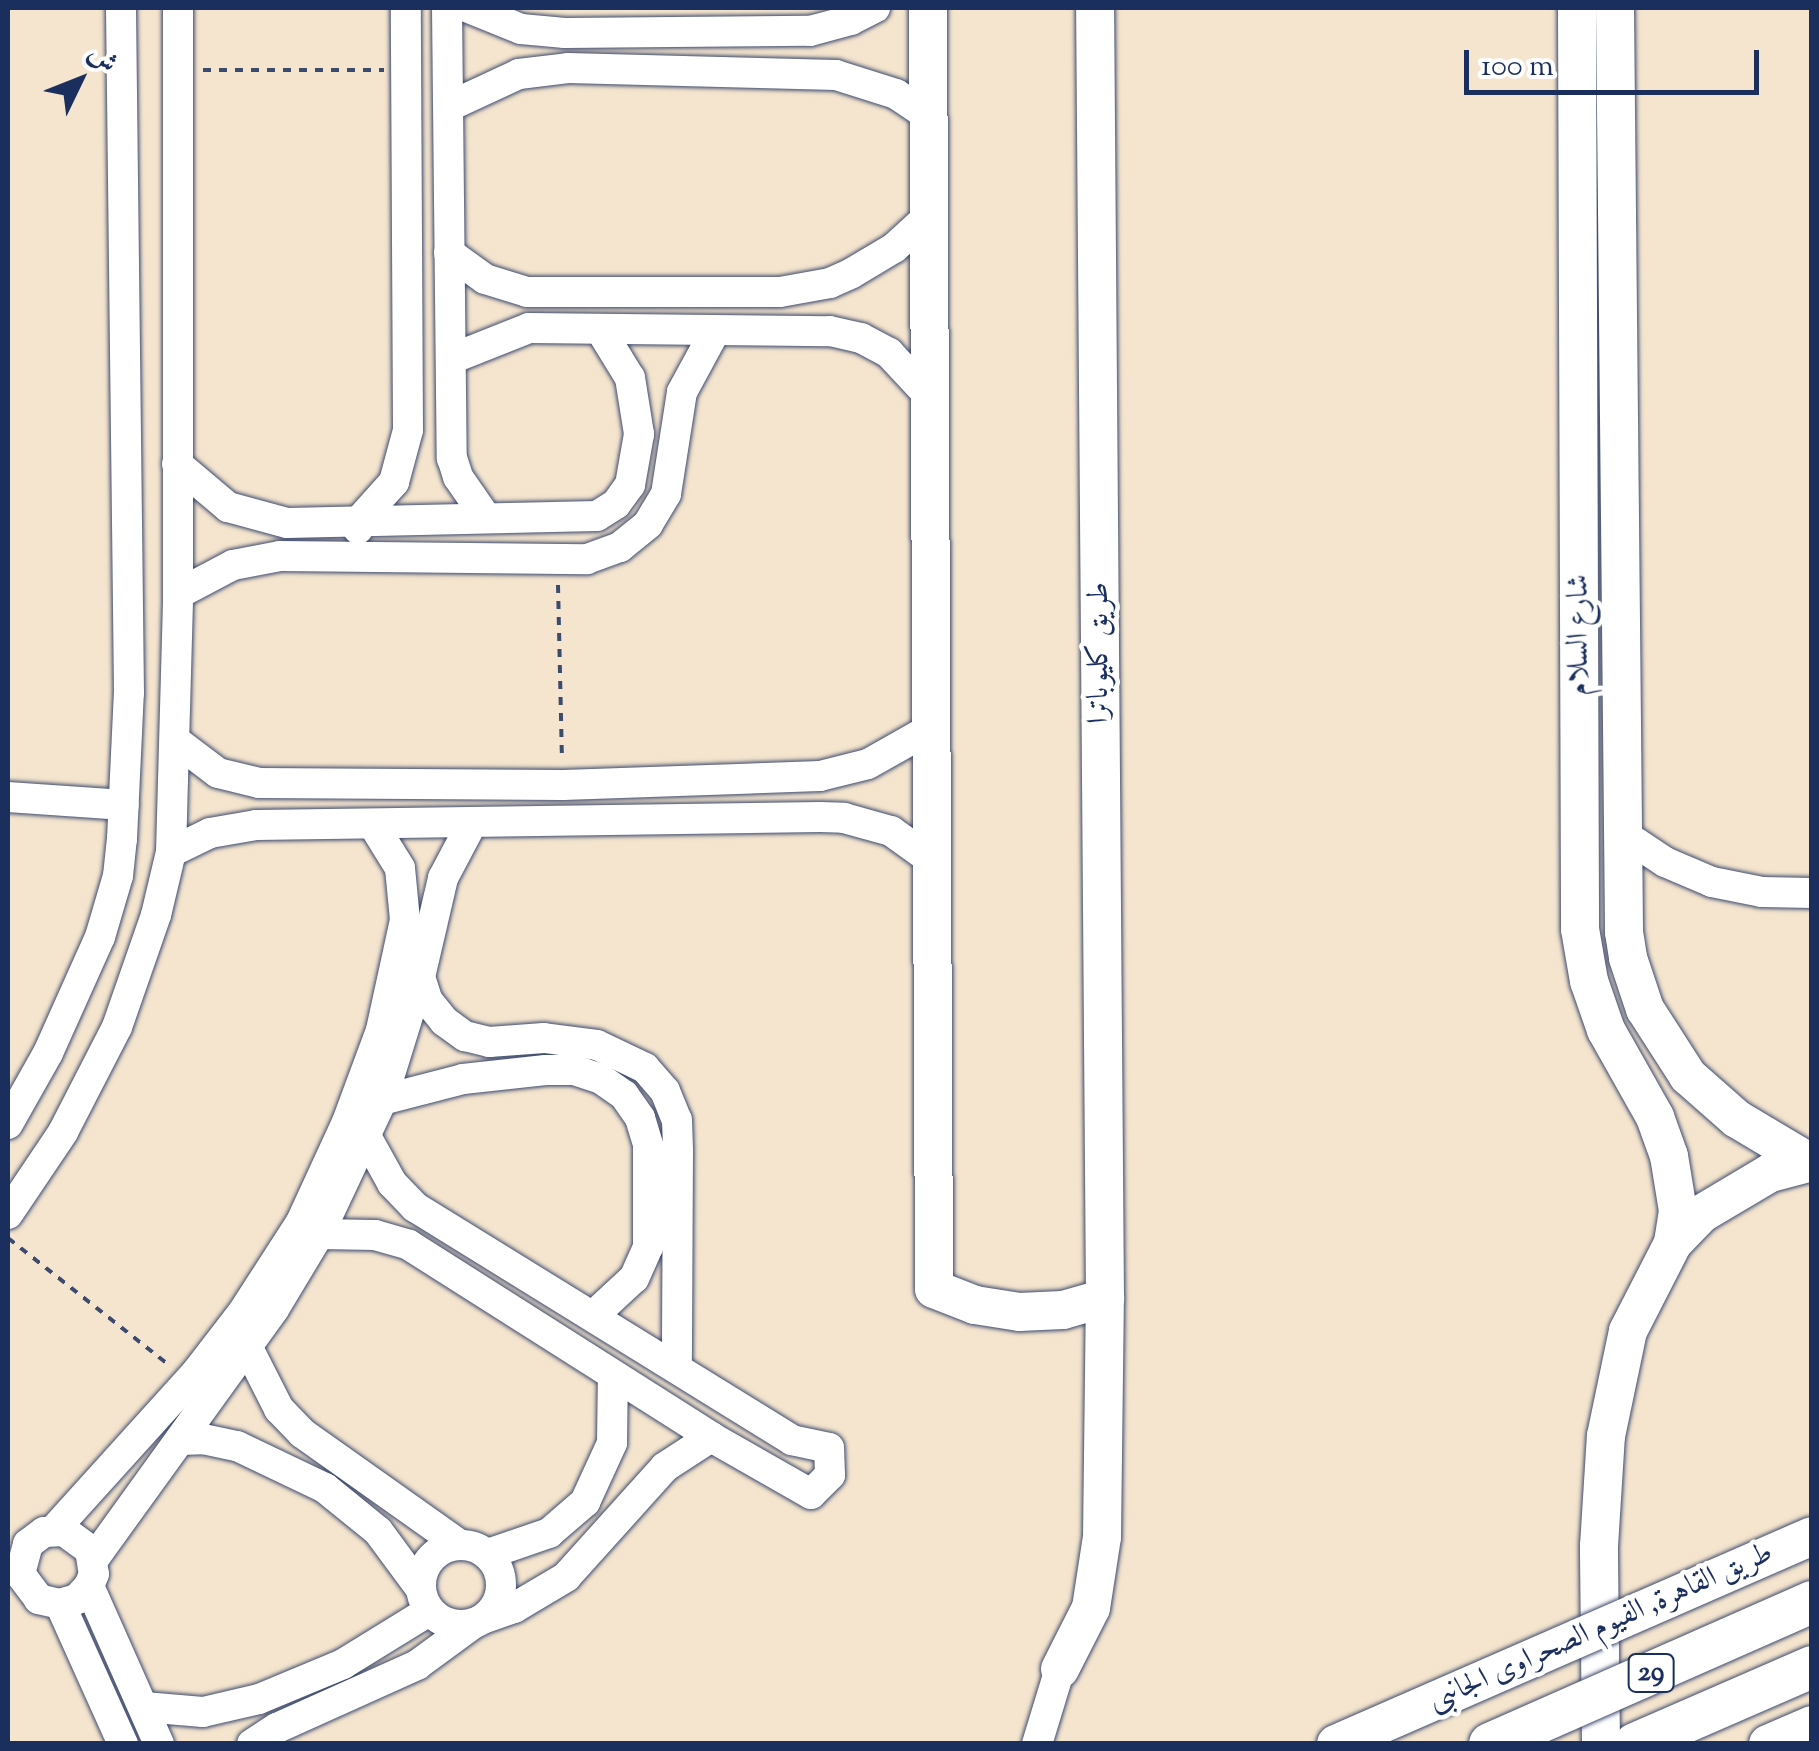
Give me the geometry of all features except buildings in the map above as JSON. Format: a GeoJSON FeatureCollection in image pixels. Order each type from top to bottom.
{"type":"FeatureCollection","features":[{"type":"Feature","properties":{"kind":"highway","name":"29"},"geometry":{"type":"LineString","coordinates":[[1490,1744],[1812,1602]]}},
{"type":"Feature","properties":{"kind":"highway","name":"29"},"geometry":{"type":"LineString","coordinates":[[1635,1744],[1812,1667]]}},
{"type":"Feature","properties":{"kind":"main road"},"geometry":{"type":"LineString","coordinates":[[928,8],[934,1288],[975,1305],[1018,1312],[1063,1310],[1105,1298]]}},
{"type":"Feature","properties":{"kind":"main road","name":"طريق كليوباترا"},"geometry":{"type":"LineString","coordinates":[[1060,1669],[1086,1620],[1101,1561],[1105,1298],[1096,8]]}},
{"type":"Feature","properties":{"kind":"main road","name":"شارع السلام"},"geometry":{"type":"LineString","coordinates":[[1578,8],[1580,930],[1601,1018],[1616,1054],[1654,1117],[1669,1156],[1678,1211],[1672,1242]]}},
{"type":"Feature","properties":{"kind":"main road","name":"شارع السلام"},"geometry":{"type":"LineString","coordinates":[[1615,8],[1623,834],[1628,958],[1658,1034],[1688,1076],[1716,1103],[1810,1162]]}},
{"type":"Feature","properties":{"kind":"main road"},"geometry":{"type":"LineString","coordinates":[[1580,380],[1620,378]]}},
{"type":"Feature","properties":{"kind":"main road"},"geometry":{"type":"LineString","coordinates":[[1602,1744],[1599,1546],[1606,1436],[1628,1331],[1672,1242],[1734,1191],[1810,1162]]}},
{"type":"Feature","properties":{"kind":"main road","name":"طريق القاهرة, الفيوم الصحراوى الجانبى"},"geometry":{"type":"LineString","coordinates":[[1336,1744],[1812,1536]]}},
{"type":"Feature","properties":{"kind":"main road"},"geometry":{"type":"LineString","coordinates":[[1768,1744],[1812,1725]]}},
{"type":"Feature","properties":{"kind":"street"},"geometry":{"type":"LineString","coordinates":[[8,1214],[63,1132],[118,1027],[156,915],[171,852],[177,742],[178,8]]}},
{"type":"Feature","properties":{"kind":"street"},"geometry":{"type":"LineString","coordinates":[[358,554],[358,522],[394,482],[408,430],[406,8]]}},
{"type":"Feature","properties":{"kind":"street"},"geometry":{"type":"LineString","coordinates":[[446,8],[452,458],[458,477],[485,516]]}},
{"type":"Feature","properties":{"kind":"street"},"geometry":{"type":"LineString","coordinates":[[469,8],[521,29],[565,33],[810,32],[875,8]]}},
{"type":"Feature","properties":{"kind":"street"},"geometry":{"type":"LineString","coordinates":[[8,1124],[70,1010],[114,892],[124,804],[129,692],[121,9]]}},
{"type":"Feature","properties":{"kind":"street"},"geometry":{"type":"LineString","coordinates":[[450,106],[506,78],[568,68],[836,75],[896,94],[929,116]]}},
{"type":"Feature","properties":{"kind":"street"},"geometry":{"type":"LineString","coordinates":[[449,253],[485,279],[527,292],[802,290],[830,283],[874,261],[929,216]]}},
{"type":"Feature","properties":{"kind":"street"},"geometry":{"type":"LineString","coordinates":[[527,292],[528,328]]}},
{"type":"Feature","properties":{"kind":"street"},"geometry":{"type":"LineString","coordinates":[[451,359],[528,328],[714,333],[807,330],[861,338],[889,352],[930,398]]}},
{"type":"Feature","properties":{"kind":"street"},"geometry":{"type":"LineString","coordinates":[[177,464],[207,494],[249,516],[287,523],[485,516],[574,520],[597,516],[616,504],[630,485],[639,434],[630,378],[600,330]]}},
{"type":"Feature","properties":{"kind":"street"},"geometry":{"type":"LineString","coordinates":[[178,594],[209,575],[256,560],[358,554],[587,559],[620,547],[648,524],[666,494],[682,392],[714,333]]}},
{"type":"Feature","properties":{"kind":"street"},"geometry":{"type":"LineString","coordinates":[[177,742],[218,772],[275,783],[563,785],[820,776],[868,764],[932,728]]}},
{"type":"Feature","properties":{"kind":"street"},"geometry":{"type":"LineString","coordinates":[[820,776],[825,796],[820,817]]}},
{"type":"Feature","properties":{"kind":"street"},"geometry":{"type":"LineString","coordinates":[[275,783],[277,826]]}},
{"type":"Feature","properties":{"kind":"street"},"geometry":{"type":"LineString","coordinates":[[8,797],[124,804]]}},
{"type":"Feature","properties":{"kind":"street"},"geometry":{"type":"LineString","coordinates":[[171,852],[222,830],[277,826],[820,817],[844,818],[891,832],[930,860]]}},
{"type":"Feature","properties":{"kind":"street"},"geometry":{"type":"LineString","coordinates":[[374,826],[420,905],[420,977],[382,1100],[366,1136],[298,1273],[180,1440],[77,1599],[60,1604],[19,1597],[20,1574],[30,1544],[188,1381],[270,1272],[301,1222],[347,1122],[380,1030],[402,938],[420,905],[471,825]]}},
{"type":"Feature","properties":{"kind":"street"},"geometry":{"type":"LineString","coordinates":[[1623,834],[1665,862],[1712,882],[1762,892],[1812,892]]}},
{"type":"Feature","properties":{"kind":"street"},"geometry":{"type":"LineString","coordinates":[[420,977],[428,1001],[444,1021],[465,1036],[489,1042],[544,1038],[597,1044],[645,1068],[666,1092],[677,1136],[677,1366]]}},
{"type":"Feature","properties":{"kind":"street"},"geometry":{"type":"LineString","coordinates":[[70,1010],[96,1011],[118,1027]]}},
{"type":"Feature","properties":{"kind":"street"},"geometry":{"type":"LineString","coordinates":[[48,1053],[70,1068],[96,1074]]}},
{"type":"Feature","properties":{"kind":"street"},"geometry":{"type":"LineString","coordinates":[[382,1100],[463,1079],[546,1070],[574,1070],[601,1078],[624,1095],[640,1118],[648,1145],[648,1247],[634,1278],[594,1315]]}},
{"type":"Feature","properties":{"kind":"street"},"geometry":{"type":"LineString","coordinates":[[319,1234],[375,1235],[425,1253],[711,1437],[811,1494],[830,1475],[829,1448],[792,1440],[442,1225],[402,1196],[366,1136]]}},
{"type":"Feature","properties":{"kind":"street"},"geometry":{"type":"LineString","coordinates":[[425,1253],[442,1225]]}},
{"type":"Feature","properties":{"kind":"street"},"geometry":{"type":"LineString","coordinates":[[246,1346],[279,1409],[302,1433],[473,1550],[498,1570],[502,1587],[497,1605],[417,1664],[277,1728],[252,1744]]}},
{"type":"Feature","properties":{"kind":"street"},"geometry":{"type":"LineString","coordinates":[[425,1600],[424,1567],[438,1551],[473,1550],[549,1533],[585,1502],[612,1443],[613,1375]]}},
{"type":"Feature","properties":{"kind":"street"},"geometry":{"type":"LineString","coordinates":[[180,1440],[202,1439],[237,1446],[325,1488],[378,1531],[442,1621],[479,1621],[514,1608],[566,1577],[665,1467],[711,1437]]}},
{"type":"Feature","properties":{"kind":"street"},"geometry":{"type":"LineString","coordinates":[[585,1502],[614,1526]]}},
{"type":"Feature","properties":{"kind":"street"},"geometry":{"type":"LineString","coordinates":[[30,1544],[83,1541],[91,1573],[159,1744]]}},
{"type":"Feature","properties":{"kind":"street"},"geometry":{"type":"LineString","coordinates":[[144,1707],[203,1712],[259,1699],[343,1664],[425,1600]]}},
{"type":"Feature","properties":{"kind":"street"},"geometry":{"type":"LineString","coordinates":[[60,1604],[123,1744]]}},
{"type":"Feature","properties":{"kind":"street"},"geometry":{"type":"LineString","coordinates":[[1037,1744],[1060,1669]]}},
{"type":"Feature","properties":{"kind":"path"},"geometry":{"type":"LineString","coordinates":[[178,70],[406,70]]}},
{"type":"Feature","properties":{"kind":"path"},"geometry":{"type":"LineString","coordinates":[[557,559],[563,785]]}},
{"type":"Feature","properties":{"kind":"path"},"geometry":{"type":"LineString","coordinates":[[8,1238],[188,1381]]}}]}
